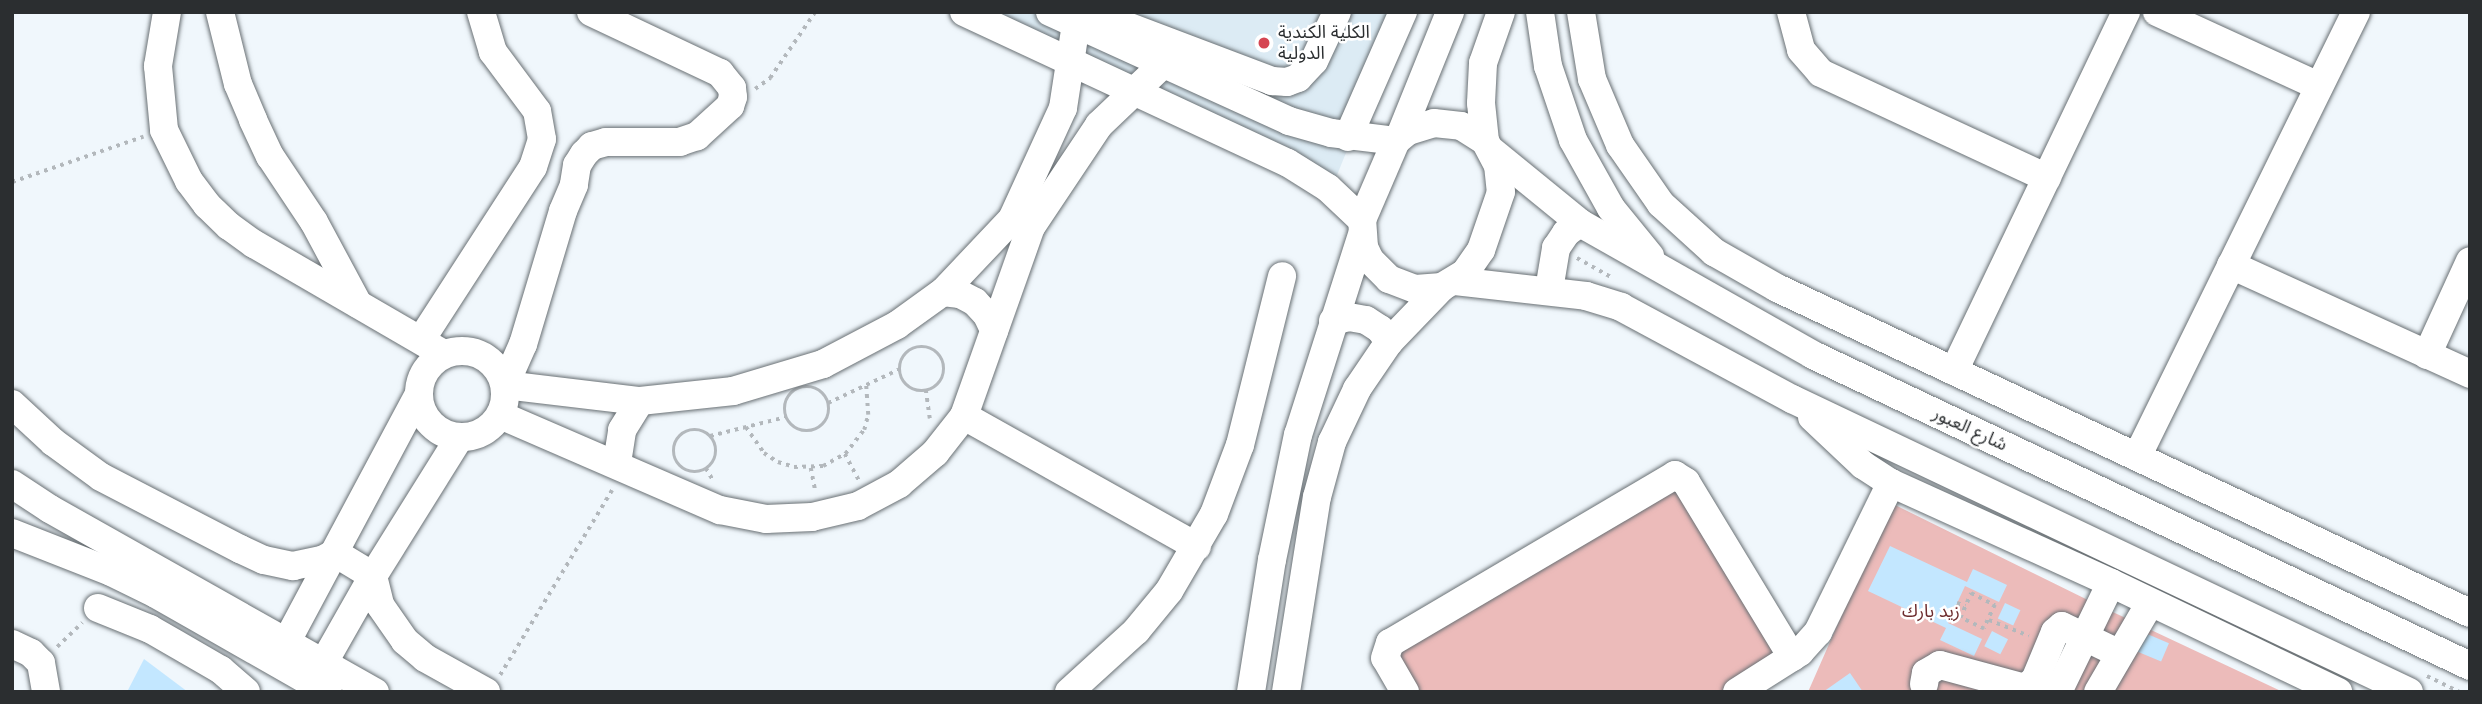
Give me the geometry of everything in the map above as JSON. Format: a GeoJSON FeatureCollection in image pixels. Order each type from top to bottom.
{"type":"FeatureCollection","features":[{"type":"Feature","properties":{"kind":"street"},"geometry":{"type":"LineString","coordinates":[[167,12],[158,66],[164,130],[190,181],[208,205],[229,226],[432,347],[481,355],[492,362],[505,384]]}},
{"type":"Feature","properties":{"kind":"street"},"geometry":{"type":"LineString","coordinates":[[220,12],[230,58],[253,121],[290,190],[314,222],[358,304]]}},
{"type":"Feature","properties":{"kind":"street"},"geometry":{"type":"LineString","coordinates":[[282,651],[418,396],[432,347],[533,167],[542,139],[542,124],[537,111],[493,52],[481,12]]}},
{"type":"Feature","properties":{"kind":"street"},"geometry":{"type":"LineString","coordinates":[[418,396],[421,409],[436,429],[460,437],[485,431],[500,415],[505,384],[523,344],[563,211],[574,185],[577,165],[592,146],[606,142],[680,142],[697,136],[730,106],[733,97],[728,79],[591,12]]}},
{"type":"Feature","properties":{"kind":"street"},"geometry":{"type":"LineString","coordinates":[[964,12],[1309,175],[1362,227],[1370,260],[1389,279],[1415,289],[1448,284],[1549,290],[1586,296],[1621,307],[1792,399],[2409,692]]}},
{"type":"Feature","properties":{"kind":"street"},"geometry":{"type":"LineString","coordinates":[[1050,12],[1163,64],[1235,81],[1287,82],[1298,78],[1314,61],[1337,12]]}},
{"type":"Feature","properties":{"kind":"street"},"geometry":{"type":"LineString","coordinates":[[1101,12],[1106,18],[1235,81],[1289,121],[1348,137],[1398,139],[1421,125],[1448,123],[1461,126],[1489,147]]}},
{"type":"Feature","properties":{"kind":"street"},"geometry":{"type":"LineString","coordinates":[[1348,137],[1403,12]]}},
{"type":"Feature","properties":{"kind":"street"},"geometry":{"type":"LineString","coordinates":[[1251,692],[1285,494],[1314,378],[1362,227],[1450,12]]}},
{"type":"Feature","properties":{"kind":"street"},"geometry":{"type":"LineString","coordinates":[[1286,692],[1317,497],[1332,442],[1357,389],[1390,342],[1474,262],[1501,192],[1498,165],[1489,147],[1481,103],[1483,63],[1501,12]]}},
{"type":"Feature","properties":{"kind":"street"},"geometry":{"type":"LineString","coordinates":[[1540,12],[1548,66],[1573,140],[1611,208],[1661,269]]}},
{"type":"Feature","properties":{"kind":"street"},"geometry":{"type":"LineString","coordinates":[[1581,12],[1592,79],[1620,145],[1661,204],[1725,258],[1777,288],[2470,613]]}},
{"type":"Feature","properties":{"kind":"street"},"geometry":{"type":"LineString","coordinates":[[1791,12],[1790,21],[1801,50],[1821,73],[2047,178]]}},
{"type":"Feature","properties":{"kind":"street"},"geometry":{"type":"LineString","coordinates":[[1954,371],[2126,12]]}},
{"type":"Feature","properties":{"kind":"street"},"geometry":{"type":"LineString","coordinates":[[2157,12],[2319,86]]}},
{"type":"Feature","properties":{"kind":"street"},"geometry":{"type":"LineString","coordinates":[[2137,457],[2356,12]]}},
{"type":"Feature","properties":{"kind":"street"},"geometry":{"type":"LineString","coordinates":[[500,415],[720,510],[766,519],[812,517],[858,506],[899,484],[935,453],[964,415],[993,330],[1021,223],[1056,130],[1069,85],[1076,24]]}},
{"type":"Feature","properties":{"kind":"street"},"geometry":{"type":"LineString","coordinates":[[505,384],[640,401],[733,391],[801,372],[865,344],[943,292],[1021,223],[1099,125],[1163,64]]}},
{"type":"Feature","properties":{"kind":"street","name":"شارع العبور"},"geometry":{"type":"LineString","coordinates":[[1489,147],[1580,223],[1813,355],[2470,666]]}},
{"type":"Feature","properties":{"kind":"street"},"geometry":{"type":"LineString","coordinates":[[533,167],[574,185]]}},
{"type":"Feature","properties":{"kind":"street"},"geometry":{"type":"LineString","coordinates":[[280,258],[302,245],[314,222]]}},
{"type":"Feature","properties":{"kind":"street"},"geometry":{"type":"LineString","coordinates":[[1549,290],[1556,248],[1566,233],[1580,223]]}},
{"type":"Feature","properties":{"kind":"street"},"geometry":{"type":"LineString","coordinates":[[2427,355],[2470,261]]}},
{"type":"Feature","properties":{"kind":"street"},"geometry":{"type":"LineString","coordinates":[[2231,265],[2470,374]]}},
{"type":"Feature","properties":{"kind":"street"},"geometry":{"type":"LineString","coordinates":[[1069,692],[1136,631],[1169,591],[1197,547],[1223,492],[1240,445],[1282,276]]}},
{"type":"Feature","properties":{"kind":"street"},"geometry":{"type":"LineString","coordinates":[[943,292],[960,294],[975,302],[987,314],[993,330]]}},
{"type":"Feature","properties":{"kind":"street"},"geometry":{"type":"LineString","coordinates":[[1333,321],[1349,317],[1366,320],[1380,328],[1390,342]]}},
{"type":"Feature","properties":{"kind":"street"},"geometry":{"type":"LineString","coordinates":[[1792,399],[1863,465],[1891,483],[2111,583],[2338,692]]}},
{"type":"Feature","properties":{"kind":"street"},"geometry":{"type":"LineString","coordinates":[[621,465],[622,430],[640,401]]}},
{"type":"Feature","properties":{"kind":"street"},"geometry":{"type":"LineString","coordinates":[[12,404],[53,442],[101,477],[240,549],[264,560],[293,566],[323,560],[335,553]]}},
{"type":"Feature","properties":{"kind":"street"},"geometry":{"type":"LineString","coordinates":[[964,415],[1197,547]]}},
{"type":"Feature","properties":{"kind":"street"},"geometry":{"type":"LineString","coordinates":[[12,485],[335,684],[373,576],[460,437]]}},
{"type":"Feature","properties":{"kind":"street"},"geometry":{"type":"LineString","coordinates":[[1405,692],[1385,658],[1390,643],[1671,476],[1679,476],[1686,482],[1792,657]]}},
{"type":"Feature","properties":{"kind":"street"},"geometry":{"type":"LineString","coordinates":[[1737,692],[1807,646],[1818,632],[1891,483]]}},
{"type":"Feature","properties":{"kind":"street"},"geometry":{"type":"LineString","coordinates":[[12,533],[123,578],[282,651]]}},
{"type":"Feature","properties":{"kind":"street"},"geometry":{"type":"LineString","coordinates":[[335,553],[373,576],[383,612],[405,641],[425,658],[492,686]]}},
{"type":"Feature","properties":{"kind":"street"},"geometry":{"type":"LineString","coordinates":[[2058,692],[2111,583]]}},
{"type":"Feature","properties":{"kind":"street"},"geometry":{"type":"LineString","coordinates":[[2104,690],[2120,654],[2150,603]]}},
{"type":"Feature","properties":{"kind":"street"},"geometry":{"type":"LineString","coordinates":[[98,608],[150,629],[221,670],[246,692]]}},
{"type":"Feature","properties":{"kind":"street"},"geometry":{"type":"LineString","coordinates":[[1924,684],[1926,673],[1940,666],[2025,688],[2035,680],[2055,632],[2062,626],[2120,654]]}},
{"type":"Feature","properties":{"kind":"street"},"geometry":{"type":"LineString","coordinates":[[12,643],[31,653],[41,663],[46,692]]}},
{"type":"Feature","properties":{"kind":"path"},"geometry":{"type":"LineString","coordinates":[[733,97],[747,93],[770,78],[815,12]]}},
{"type":"Feature","properties":{"kind":"path"},"geometry":{"type":"LineString","coordinates":[[12,182],[164,130]]}},
{"type":"Feature","properties":{"kind":"path"},"geometry":{"type":"LineString","coordinates":[[828,403],[900,369],[906,354],[921,347],[936,352],[944,366],[939,382],[926,390],[908,386],[900,369]]}},
{"type":"Feature","properties":{"kind":"path"},"geometry":{"type":"LineString","coordinates":[[746,427],[765,453],[778,462],[794,467],[823,466],[845,454],[864,430],[868,415],[866,385]]}},
{"type":"Feature","properties":{"kind":"path"},"geometry":{"type":"LineString","coordinates":[[804,387],[819,390],[828,403],[827,417],[817,428],[803,430],[791,423],[787,417],[786,402],[796,390],[804,387]]}},
{"type":"Feature","properties":{"kind":"path"},"geometry":{"type":"LineString","coordinates":[[710,436],[716,450],[712,463],[706,468],[690,471],[677,463],[674,446],[683,433],[696,430],[710,436],[787,417]]}},
{"type":"Feature","properties":{"kind":"path"},"geometry":{"type":"LineString","coordinates":[[492,686],[621,465]]}},
{"type":"Feature","properties":{"kind":"path"},"geometry":{"type":"LineString","coordinates":[[1971,593],[1996,605],[1989,620],[1984,629],[1960,618],[1971,593]]}},
{"type":"Feature","properties":{"kind":"path"},"geometry":{"type":"LineString","coordinates":[[1957,603],[1965,606]]}},
{"type":"Feature","properties":{"kind":"path"},"geometry":{"type":"LineString","coordinates":[[41,663],[98,608]]}},
{"type":"Feature","properties":{"kind":"path"},"geometry":{"type":"LineString","coordinates":[[1989,620],[2049,645]]}},
{"type":"Feature","properties":{"kind":"shaded area"},"geometry":{"type":"Polygon","coordinates":[[[983,12],[1403,12],[1333,185],[983,12]]]}},
{"type":"Feature","properties":{"kind":"green space"},"geometry":{"type":"Polygon","coordinates":[[[1676,481],[1781,656],[1722,692],[1417,692],[1393,651],[1676,481]]]}},
{"type":"Feature","properties":{"kind":"green space","name":"زيد بارك"},"geometry":{"type":"Polygon","coordinates":[[[1891,503],[2100,606],[2283,692],[1808,692],[1891,503]]]}},
{"type":"Feature","properties":{"kind":"building"},"geometry":{"type":"Polygon","coordinates":[[[1890,546],[1967,582],[1973,569],[2007,585],[1999,602],[1965,586],[1948,623],[1982,639],[1974,656],[1940,640],[1946,628],[1868,591],[1890,546]]]}},
{"type":"Feature","properties":{"kind":"building"},"geometry":{"type":"Polygon","coordinates":[[[2005,603],[2020,610],[2013,626],[1998,618],[2005,603]]]}},
{"type":"Feature","properties":{"kind":"building"},"geometry":{"type":"Polygon","coordinates":[[[1992,631],[2008,639],[2000,654],[1984,646],[1992,631]]]}},
{"type":"Feature","properties":{"kind":"building"},"geometry":{"type":"Polygon","coordinates":[[[2145,633],[2169,643],[2161,662],[2137,651],[2145,633]]]}},
{"type":"Feature","properties":{"kind":"building"},"geometry":{"type":"Polygon","coordinates":[[[144,659],[188,692],[127,692],[144,659]]]}},
{"type":"Feature","properties":{"kind":"building"},"geometry":{"type":"Polygon","coordinates":[[[1850,673],[1863,692],[1823,692],[1850,673]]]}},
{"type":"Feature","properties":{"kind":"place","name":"الكلية الكندية الدولية"},"geometry":{"type":"Point","coordinates":[1264,43]}}]}
